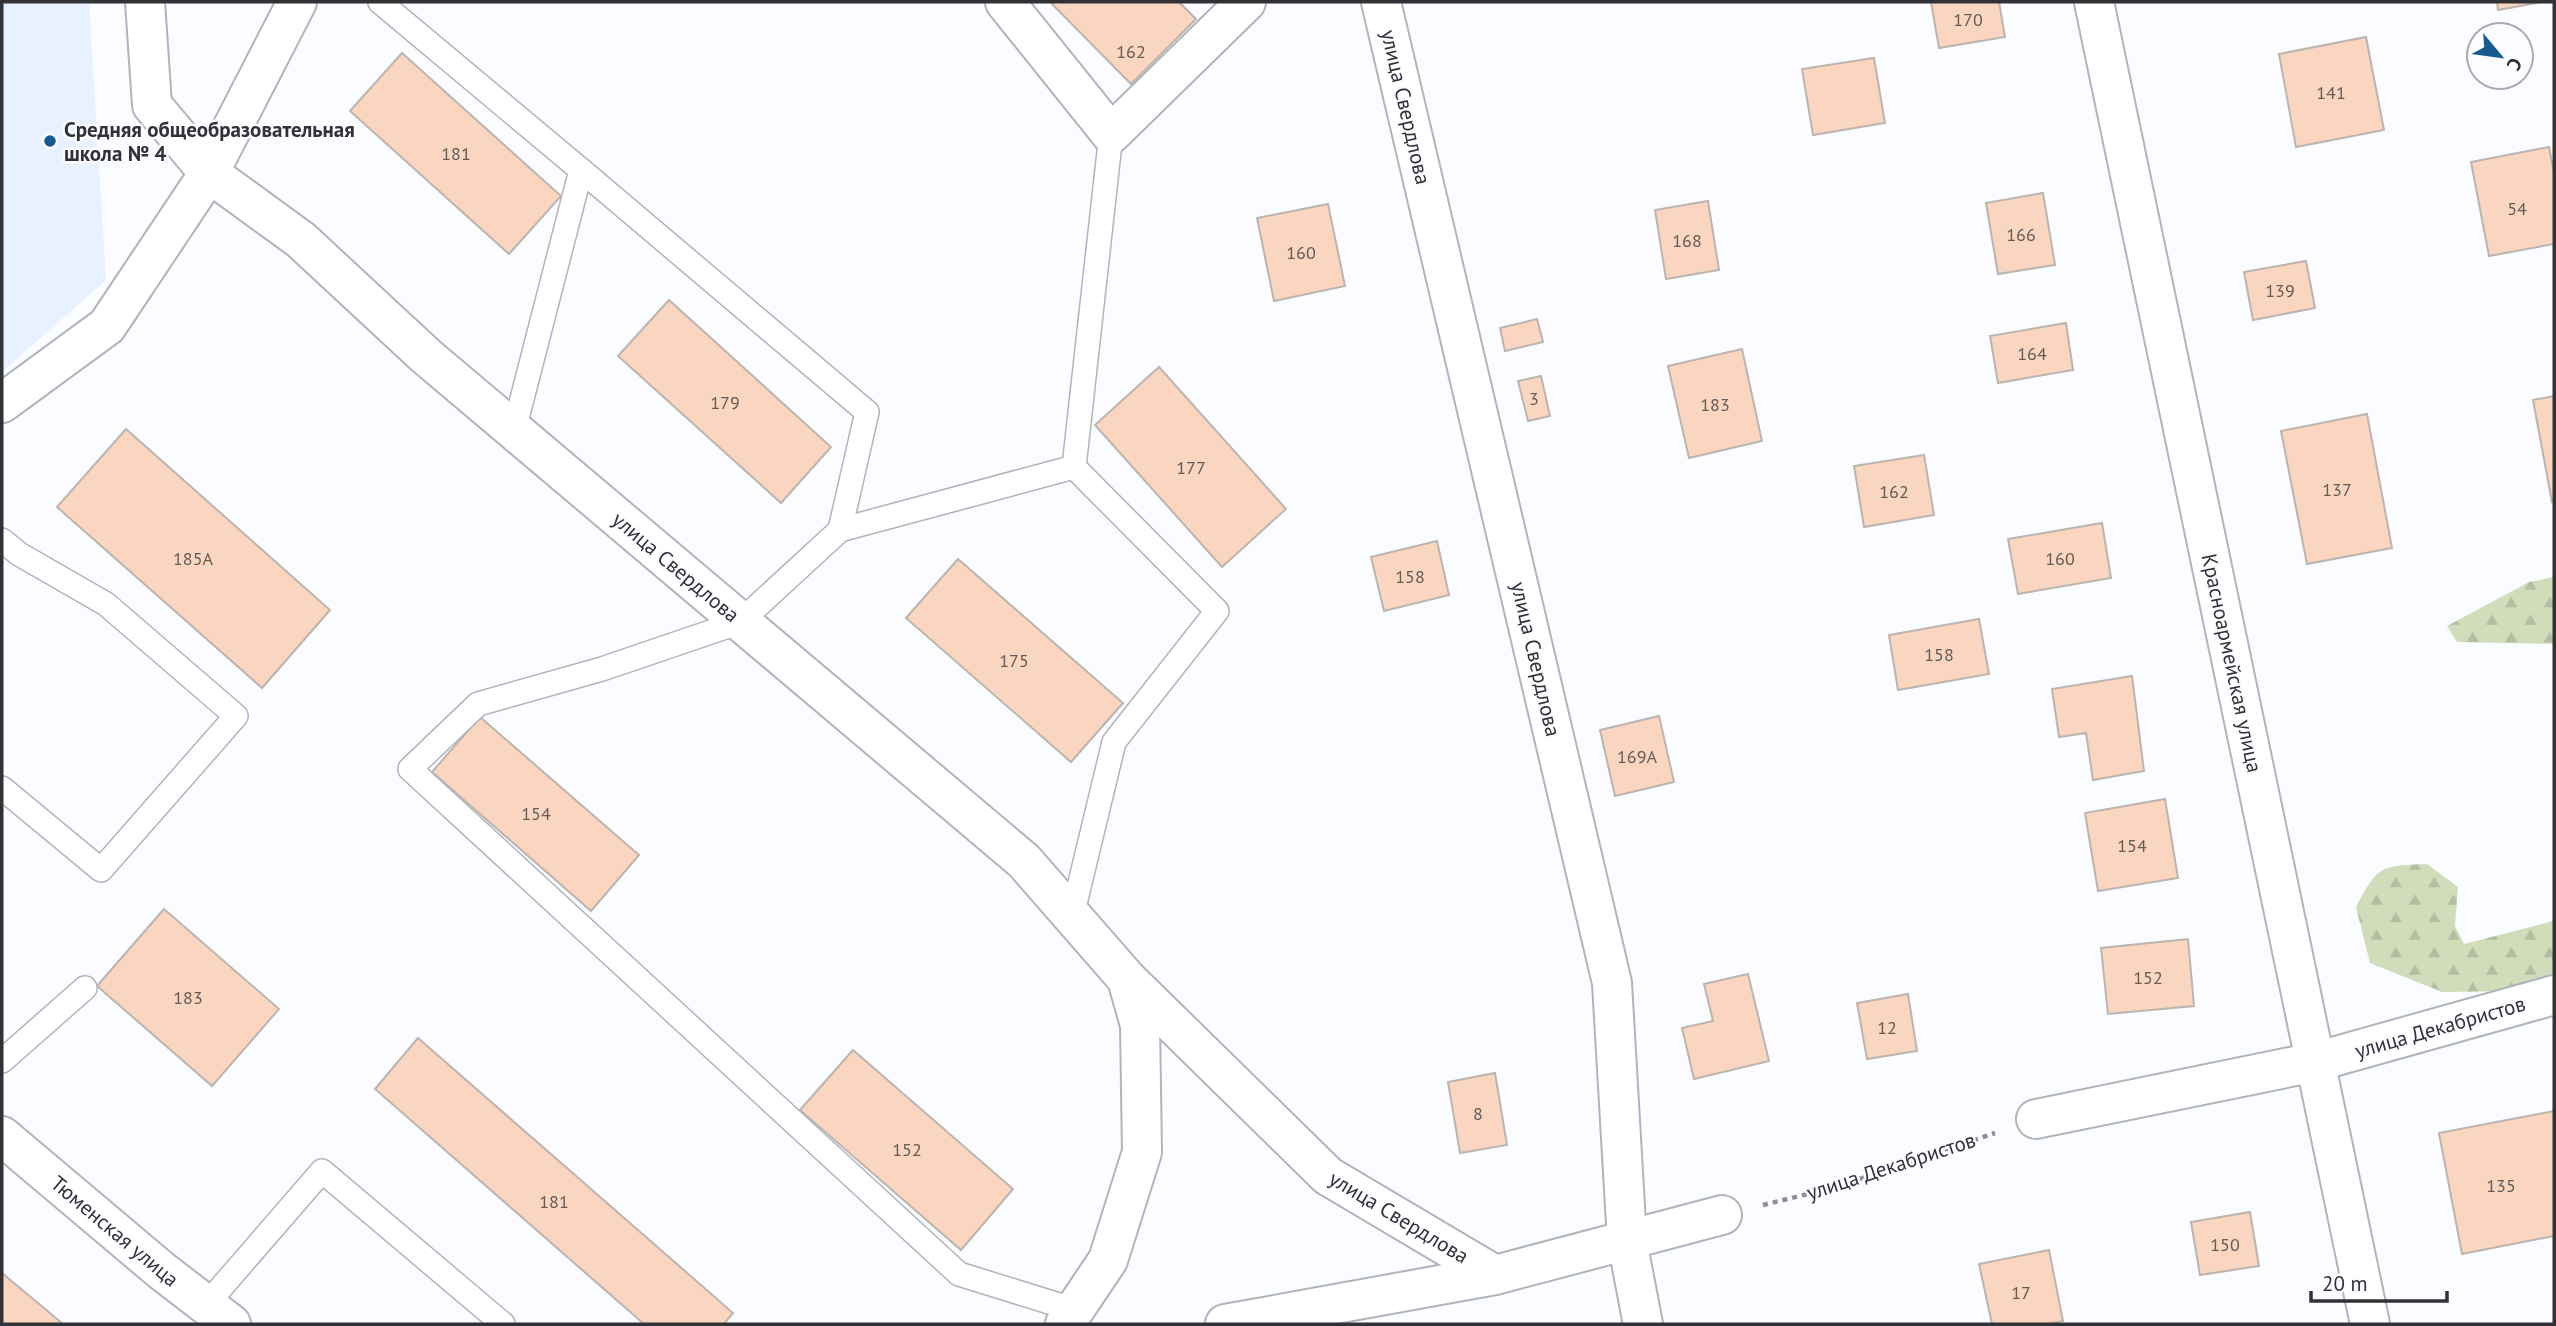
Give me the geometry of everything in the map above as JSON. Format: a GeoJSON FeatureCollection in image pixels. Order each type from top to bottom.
{"type":"FeatureCollection","features":[{"type":"Feature","properties":{"kind":"street"},"geometry":{"type":"LineString","coordinates":[[145,2],[152,105],[209,173]]}},
{"type":"Feature","properties":{"kind":"street"},"geometry":{"type":"LineString","coordinates":[[2,402],[107,326],[209,173],[297,2]]}},
{"type":"Feature","properties":{"kind":"street"},"geometry":{"type":"LineString","coordinates":[[1005,2],[1111,134],[1245,2]]}},
{"type":"Feature","properties":{"kind":"street","name":"улица Свердлова"},"geometry":{"type":"LineString","coordinates":[[1381,2],[1612,983],[1627,1241],[1643,1324]]}},
{"type":"Feature","properties":{"kind":"street","name":"Красноармейская улица"},"geometry":{"type":"LineString","coordinates":[[2094,2],[2370,1324]]}},
{"type":"Feature","properties":{"kind":"street","name":"улица Свердлова"},"geometry":{"type":"LineString","coordinates":[[209,173],[301,240],[426,356],[1024,861],[1127,979],[1328,1176],[1495,1275]]}},
{"type":"Feature","properties":{"kind":"street","name":"улица Свердлова"},"geometry":{"type":"LineString","coordinates":[[1070,1317],[1108,1260],[1142,1152],[1140,1025],[1127,979]]}},
{"type":"Feature","properties":{"kind":"street","name":"улица Декабристов"},"geometry":{"type":"LineString","coordinates":[[2036,1119],[2315,1062],[2554,995]]}},
{"type":"Feature","properties":{"kind":"street","name":"Тюменская улица"},"geometry":{"type":"LineString","coordinates":[[2,1136],[219,1315]]}},
{"type":"Feature","properties":{"kind":"street"},"geometry":{"type":"LineString","coordinates":[[1225,1324],[1495,1275],[1722,1215]]}},
{"type":"Feature","properties":{"kind":"lane"},"geometry":{"type":"LineString","coordinates":[[380,2],[867,412],[840,530]]}},
{"type":"Feature","properties":{"kind":"lane"},"geometry":{"type":"LineString","coordinates":[[1074,467],[1111,134]]}},
{"type":"Feature","properties":{"kind":"lane"},"geometry":{"type":"LineString","coordinates":[[514,430],[581,170]]}},
{"type":"Feature","properties":{"kind":"lane"},"geometry":{"type":"LineString","coordinates":[[1070,1317],[959,1273],[410,769],[478,704],[602,669],[740,622],[840,530],[1074,467]]}},
{"type":"Feature","properties":{"kind":"lane"},"geometry":{"type":"LineString","coordinates":[[1072,916],[1114,742],[1217,611],[1074,467]]}},
{"type":"Feature","properties":{"kind":"lane"},"geometry":{"type":"LineString","coordinates":[[2,540],[19,554],[106,604],[236,716],[102,870],[2,788]]}},
{"type":"Feature","properties":{"kind":"lane"},"geometry":{"type":"LineString","coordinates":[[2,1061],[85,988]]}},
{"type":"Feature","properties":{"kind":"lane"},"geometry":{"type":"LineString","coordinates":[[219,1315],[322,1171],[503,1324]]}},
{"type":"Feature","properties":{"kind":"path","name":"улица Декабристов"},"geometry":{"type":"LineString","coordinates":[[1722,1215],[1836,1187],[2036,1119]]}},
{"type":"Feature","properties":{"kind":"shaded area","name":"Средняя общеобразовательная школа № 4"},"geometry":{"type":"Polygon","coordinates":[[[2,2],[89,2],[106,280],[2,372],[2,2]]]}},
{"type":"Feature","properties":{"kind":"green space"},"geometry":{"type":"Polygon","coordinates":[[[2554,577],[2554,644],[2457,642],[2447,626],[2529,582],[2554,577]]]}},
{"type":"Feature","properties":{"kind":"green space"},"geometry":{"type":"Polygon","coordinates":[[[2427,864],[2458,887],[2455,926],[2464,944],[2554,921],[2554,979],[2521,991],[2442,992],[2370,963],[2356,907],[2364,893],[2382,870],[2427,864]]]}},
{"type":"Feature","properties":{"kind":"building"},"geometry":{"type":"Polygon","coordinates":[[[1050,2],[1179,2],[1196,19],[1131,84],[1050,2]]]}},
{"type":"Feature","properties":{"kind":"building"},"geometry":{"type":"Polygon","coordinates":[[[1931,2],[1999,2],[2005,37],[1939,48],[1931,2]]]}},
{"type":"Feature","properties":{"kind":"building"},"geometry":{"type":"Polygon","coordinates":[[[2497,2],[2542,2],[2498,10],[2497,2]]]}},
{"type":"Feature","properties":{"kind":"building"},"geometry":{"type":"Polygon","coordinates":[[[2366,37],[2384,130],[2296,147],[2279,54],[2366,37]]]}},
{"type":"Feature","properties":{"kind":"building"},"geometry":{"type":"Polygon","coordinates":[[[402,53],[561,196],[509,254],[350,111],[402,53]]]}},
{"type":"Feature","properties":{"kind":"building"},"geometry":{"type":"Polygon","coordinates":[[[1874,58],[1885,123],[1813,135],[1802,69],[1874,58]]]}},
{"type":"Feature","properties":{"kind":"building"},"geometry":{"type":"Polygon","coordinates":[[[2549,147],[2554,173],[2554,244],[2489,256],[2471,162],[2549,147]]]}},
{"type":"Feature","properties":{"kind":"building"},"geometry":{"type":"Polygon","coordinates":[[[2043,193],[2055,265],[1998,274],[1986,203],[2043,193]]]}},
{"type":"Feature","properties":{"kind":"building"},"geometry":{"type":"Polygon","coordinates":[[[1708,201],[1719,270],[1666,279],[1655,210],[1708,201]]]}},
{"type":"Feature","properties":{"kind":"building"},"geometry":{"type":"Polygon","coordinates":[[[1328,204],[1345,286],[1274,301],[1257,218],[1328,204]]]}},
{"type":"Feature","properties":{"kind":"building"},"geometry":{"type":"Polygon","coordinates":[[[2306,261],[2315,308],[2253,320],[2244,272],[2306,261]]]}},
{"type":"Feature","properties":{"kind":"building"},"geometry":{"type":"Polygon","coordinates":[[[669,300],[831,447],[781,503],[618,356],[669,300]]]}},
{"type":"Feature","properties":{"kind":"building"},"geometry":{"type":"Polygon","coordinates":[[[1537,319],[1543,342],[1505,351],[1500,328],[1537,319]]]}},
{"type":"Feature","properties":{"kind":"building"},"geometry":{"type":"Polygon","coordinates":[[[2066,323],[2073,370],[1998,383],[1990,336],[2066,323]]]}},
{"type":"Feature","properties":{"kind":"building"},"geometry":{"type":"Polygon","coordinates":[[[1742,349],[1762,441],[1689,458],[1668,366],[1742,349]]]}},
{"type":"Feature","properties":{"kind":"building"},"geometry":{"type":"Polygon","coordinates":[[[1159,367],[1286,509],[1222,567],[1095,425],[1159,367]]]}},
{"type":"Feature","properties":{"kind":"building"},"geometry":{"type":"Polygon","coordinates":[[[1541,376],[1550,416],[1528,421],[1518,381],[1541,376]]]}},
{"type":"Feature","properties":{"kind":"building"},"geometry":{"type":"Polygon","coordinates":[[[2554,396],[2554,501],[2552,502],[2533,400],[2554,396]]]}},
{"type":"Feature","properties":{"kind":"building"},"geometry":{"type":"Polygon","coordinates":[[[2367,414],[2392,548],[2307,564],[2281,431],[2367,414]]]}},
{"type":"Feature","properties":{"kind":"building"},"geometry":{"type":"Polygon","coordinates":[[[126,429],[330,610],[262,688],[57,507],[126,429]]]}},
{"type":"Feature","properties":{"kind":"building"},"geometry":{"type":"Polygon","coordinates":[[[1924,455],[1934,515],[1864,527],[1854,466],[1924,455]]]}},
{"type":"Feature","properties":{"kind":"building"},"geometry":{"type":"Polygon","coordinates":[[[2102,523],[2111,578],[2018,594],[2008,539],[2102,523]]]}},
{"type":"Feature","properties":{"kind":"building"},"geometry":{"type":"Polygon","coordinates":[[[1437,541],[1449,595],[1384,611],[1371,557],[1437,541]]]}},
{"type":"Feature","properties":{"kind":"building"},"geometry":{"type":"Polygon","coordinates":[[[958,559],[1123,703],[1071,762],[906,618],[958,559]]]}},
{"type":"Feature","properties":{"kind":"building"},"geometry":{"type":"Polygon","coordinates":[[[1979,619],[1989,674],[1898,690],[1889,635],[1979,619]]]}},
{"type":"Feature","properties":{"kind":"building"},"geometry":{"type":"Polygon","coordinates":[[[2132,676],[2144,771],[2093,780],[2086,733],[2059,737],[2052,689],[2132,676]]]}},
{"type":"Feature","properties":{"kind":"building"},"geometry":{"type":"Polygon","coordinates":[[[1659,716],[1674,782],[1615,796],[1600,730],[1659,716]]]}},
{"type":"Feature","properties":{"kind":"building"},"geometry":{"type":"Polygon","coordinates":[[[480,717],[639,855],[591,911],[432,772],[480,717]]]}},
{"type":"Feature","properties":{"kind":"building"},"geometry":{"type":"Polygon","coordinates":[[[2165,799],[2178,878],[2098,891],[2085,813],[2165,799]]]}},
{"type":"Feature","properties":{"kind":"building"},"geometry":{"type":"Polygon","coordinates":[[[164,909],[279,1009],[212,1086],[97,986],[164,909]]]}},
{"type":"Feature","properties":{"kind":"building"},"geometry":{"type":"Polygon","coordinates":[[[2188,939],[2194,1006],[2108,1014],[2101,948],[2188,939]]]}},
{"type":"Feature","properties":{"kind":"building"},"geometry":{"type":"Polygon","coordinates":[[[1748,974],[1769,1061],[1694,1079],[1682,1028],[1713,1021],[1704,984],[1748,974]]]}},
{"type":"Feature","properties":{"kind":"building"},"geometry":{"type":"Polygon","coordinates":[[[1908,994],[1917,1051],[1867,1059],[1857,1003],[1908,994]]]}},
{"type":"Feature","properties":{"kind":"building"},"geometry":{"type":"Polygon","coordinates":[[[418,1038],[733,1313],[724,1324],[644,1324],[375,1089],[418,1038]]]}},
{"type":"Feature","properties":{"kind":"building"},"geometry":{"type":"Polygon","coordinates":[[[853,1050],[1013,1189],[961,1250],[800,1110],[853,1050]]]}},
{"type":"Feature","properties":{"kind":"building"},"geometry":{"type":"Polygon","coordinates":[[[1495,1073],[1507,1145],[1460,1153],[1448,1082],[1495,1073]]]}},
{"type":"Feature","properties":{"kind":"building"},"geometry":{"type":"Polygon","coordinates":[[[2554,1111],[2554,1236],[2462,1254],[2439,1133],[2554,1111]]]}},
{"type":"Feature","properties":{"kind":"building"},"geometry":{"type":"Polygon","coordinates":[[[2250,1212],[2259,1266],[2200,1275],[2191,1222],[2250,1212]]]}},
{"type":"Feature","properties":{"kind":"building"},"geometry":{"type":"Polygon","coordinates":[[[2049,1250],[2063,1321],[2046,1324],[1992,1324],[1979,1264],[2049,1250]]]}},
{"type":"Feature","properties":{"kind":"building"},"geometry":{"type":"Polygon","coordinates":[[[2,1273],[63,1324],[2,1324],[2,1273]]]}},
{"type":"Feature","properties":{"kind":"place","name":"Средняя общеобразовательная школа № 4"},"geometry":{"type":"Point","coordinates":[50,141]}}]}
